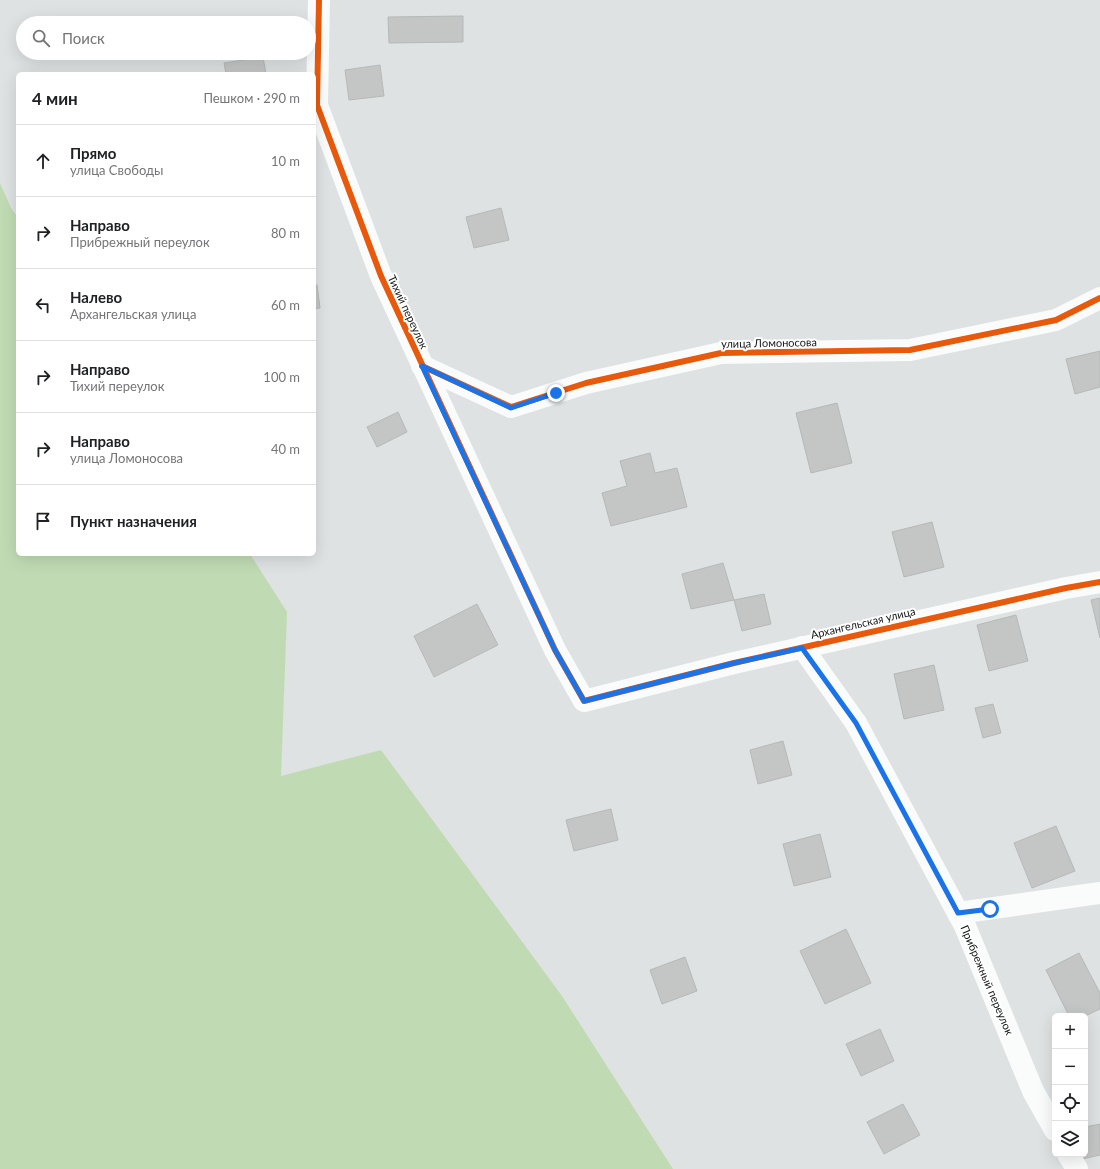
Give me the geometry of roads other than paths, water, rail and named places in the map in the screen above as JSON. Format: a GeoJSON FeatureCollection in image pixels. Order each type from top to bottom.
{"type":"FeatureCollection","features":[{"type":"Feature","properties":{"kind":"street","name":"Тихий переулок"},"geometry":{"type":"LineString","coordinates":[[319,0],[317,105],[381,276],[555,650],[584,701]]}},
{"type":"Feature","properties":{"kind":"street","name":"улица Ломоносова"},"geometry":{"type":"LineString","coordinates":[[422,366],[511,408],[586,383],[721,353],[910,350],[1056,320],[1100,298]]}},
{"type":"Feature","properties":{"kind":"street","name":"Архангельская улица"},"geometry":{"type":"LineString","coordinates":[[584,701],[734,663],[1058,590],[1100,582]]}},
{"type":"Feature","properties":{"kind":"street","name":"Прибрежный переулок"},"geometry":{"type":"LineString","coordinates":[[802,648],[856,723],[966,926],[1033,1091],[1052,1125]]}},
{"type":"Feature","properties":{"kind":"street"},"geometry":{"type":"LineString","coordinates":[[958,913],[1100,893]]}},
{"type":"Feature","properties":{"kind":"street"},"geometry":{"type":"LineString","coordinates":[[1070,1157],[1077,1169]]}}]}
